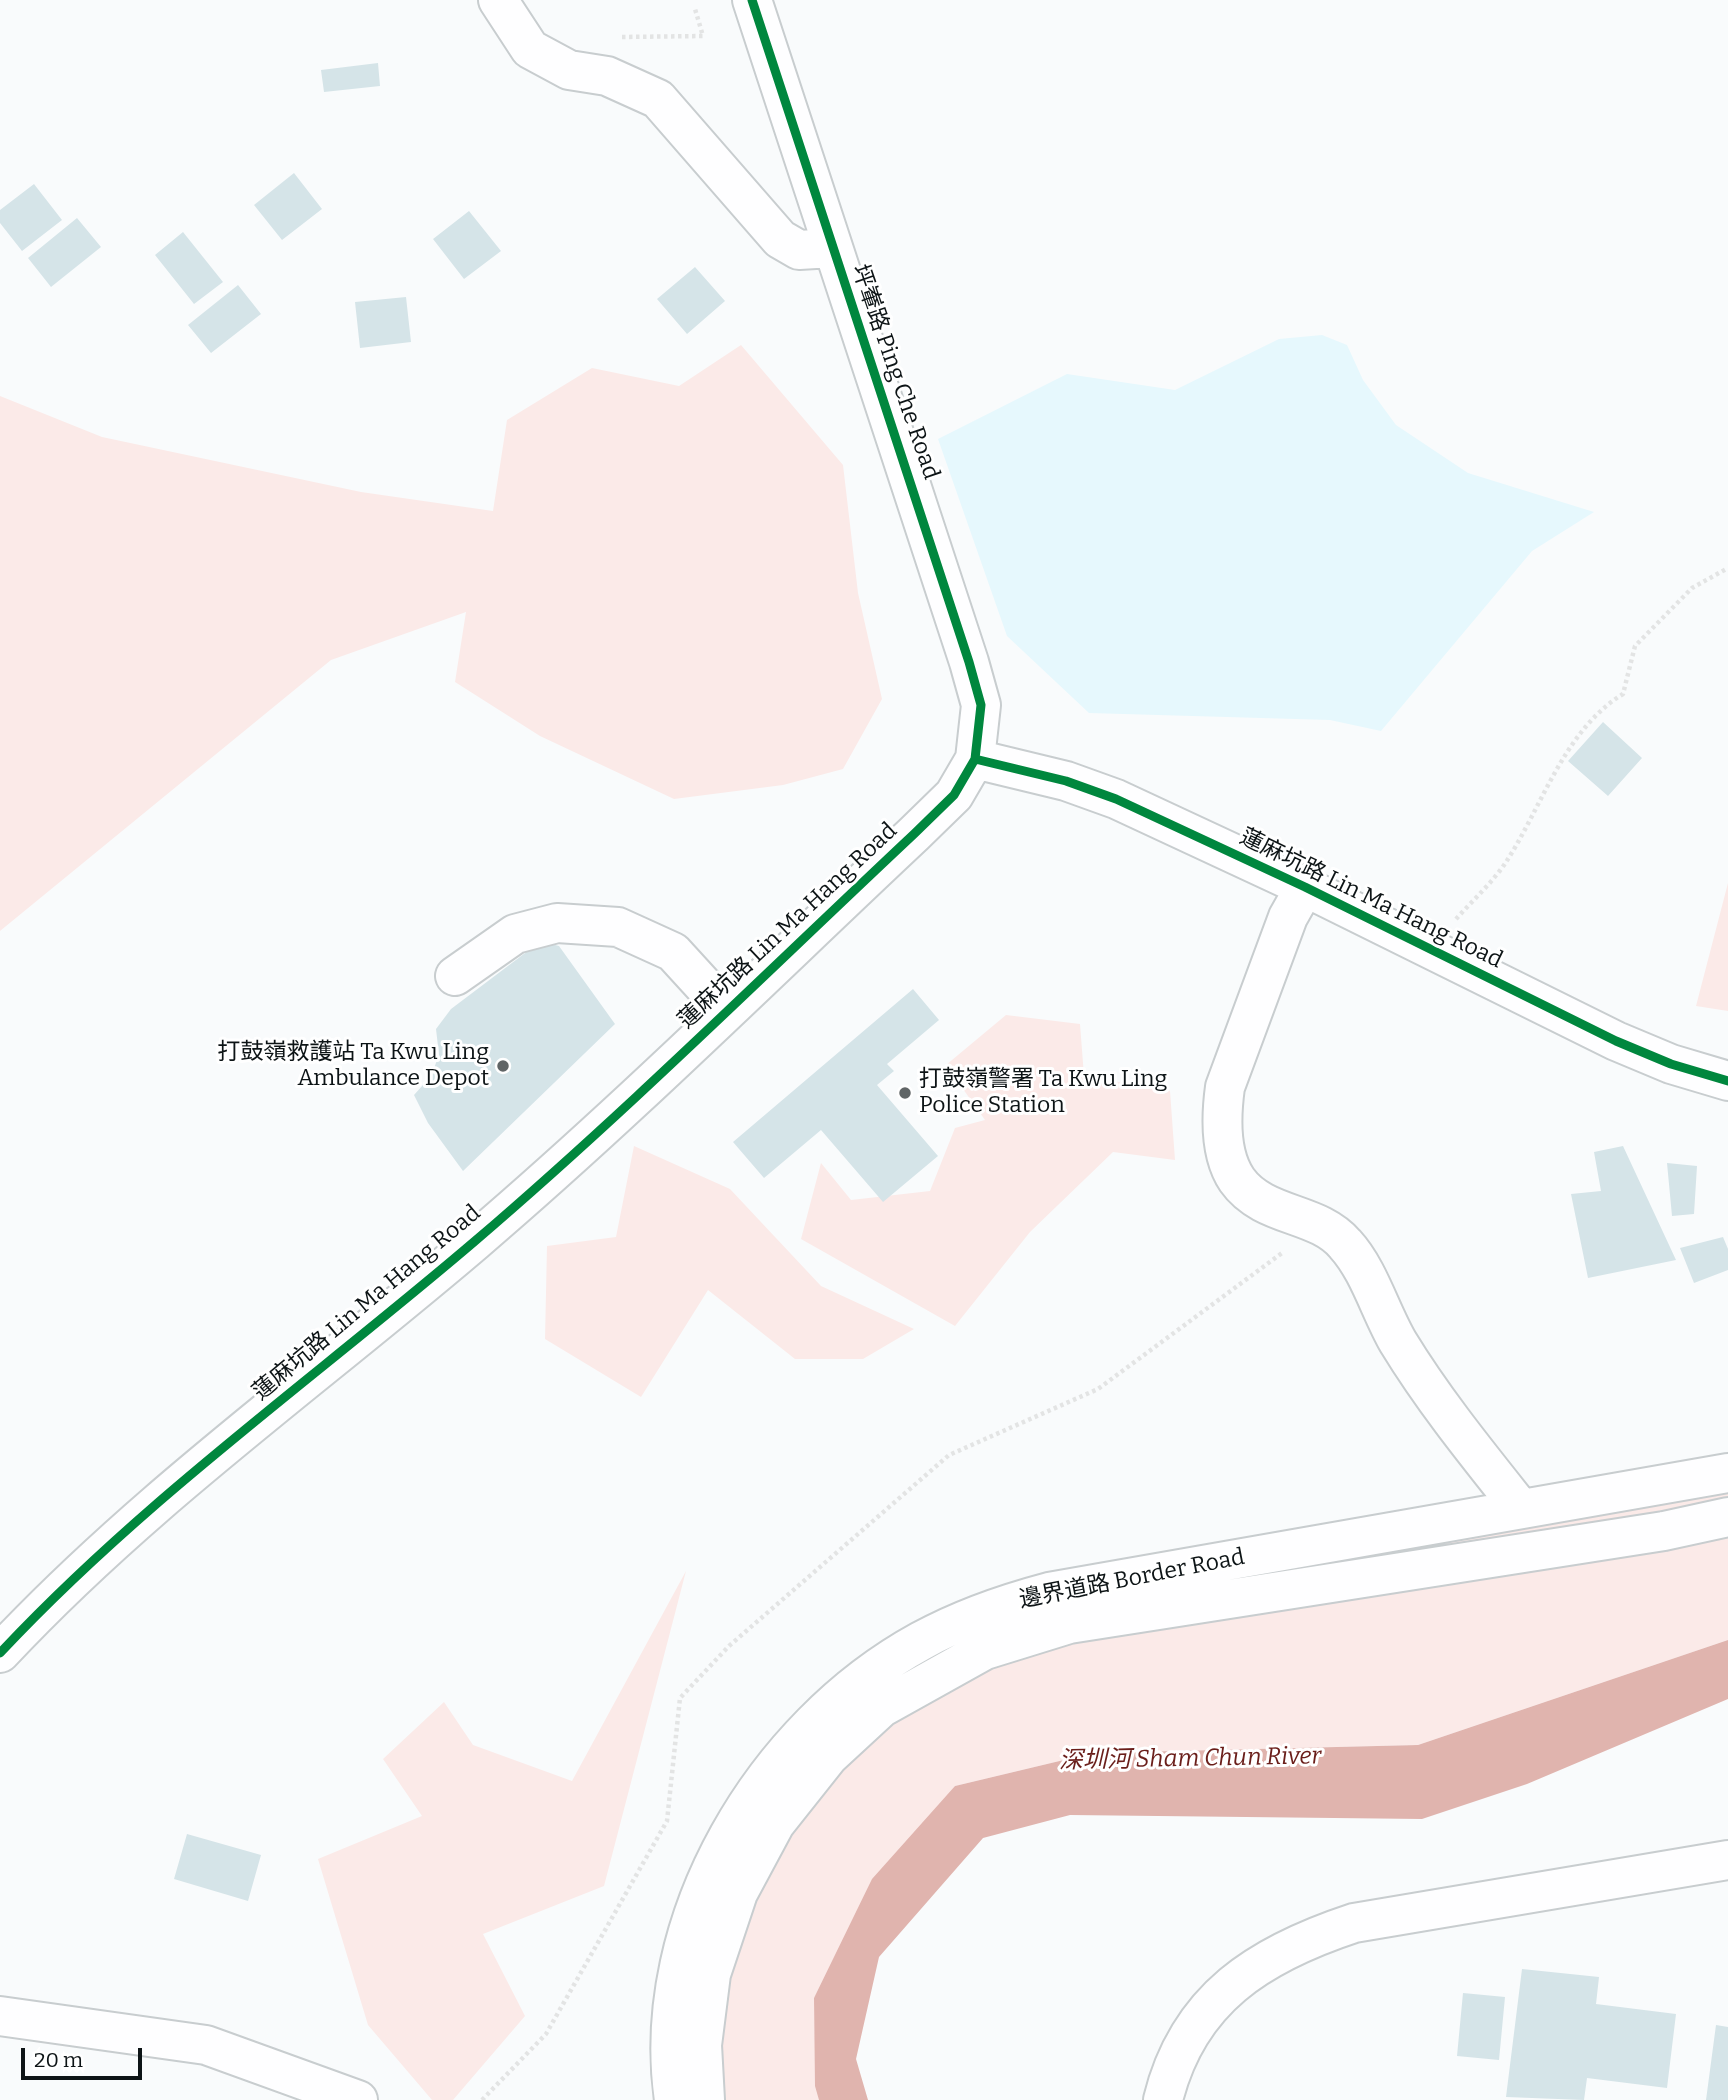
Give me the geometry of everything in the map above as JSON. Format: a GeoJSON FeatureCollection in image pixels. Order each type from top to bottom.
{"type":"FeatureCollection","features":[{"type":"Feature","properties":{"kind":"street"},"geometry":{"type":"LineString","coordinates":[[498,0],[530,49],[569,70],[607,76],[658,99],[780,239],[799,250],[832,248]]}},
{"type":"Feature","properties":{"kind":"street","name":"坪輋路 Ping Che Road"},"geometry":{"type":"LineString","coordinates":[[752,0],[832,248],[895,428],[969,662],[981,705],[975,759]]}},
{"type":"Feature","properties":{"kind":"street","name":"蓮麻坑路 Lin Ma Hang Road"},"geometry":{"type":"LineString","coordinates":[[0,1653],[100,1552],[179,1483],[474,1242],[726,1010],[954,794],[975,759],[1066,781],[1116,799],[1305,887],[1616,1041],[1671,1064],[1728,1081]]}},
{"type":"Feature","properties":{"kind":"street"},"geometry":{"type":"LineString","coordinates":[[1305,887],[1288,917],[1231,1068],[1222,1117],[1228,1161],[1243,1187],[1270,1208],[1319,1225],[1348,1247],[1412,1364],[1521,1509]]}},
{"type":"Feature","properties":{"kind":"street"},"geometry":{"type":"LineString","coordinates":[[455,976],[515,934],[557,923],[618,927],[673,952],[726,1010]]}},
{"type":"Feature","properties":{"kind":"street","name":"邊界道路 Border Road"},"geometry":{"type":"LineString","coordinates":[[674,2100],[670,2033],[681,1968],[699,1903],[729,1836],[769,1774],[810,1727],[861,1681],[920,1642],[971,1617],[1049,1592],[1728,1473]]}},
{"type":"Feature","properties":{"kind":"street"},"geometry":{"type":"LineString","coordinates":[[705,2100],[702,2045],[711,1974],[738,1892],[775,1824],[828,1756],[880,1708],[985,1650],[1069,1624],[1650,1533],[1728,1517]]}},
{"type":"Feature","properties":{"kind":"street"},"geometry":{"type":"LineString","coordinates":[[1163,2100],[1182,2047],[1210,2007],[1253,1966],[1305,1939],[1354,1923],[1728,1860]]}},
{"type":"Feature","properties":{"kind":"street"},"geometry":{"type":"LineString","coordinates":[[0,2016],[206,2045],[358,2100]]}},
{"type":"Feature","properties":{"kind":"path"},"geometry":{"type":"LineString","coordinates":[[615,37],[703,36],[695,9]]}},
{"type":"Feature","properties":{"kind":"path"},"geometry":{"type":"LineString","coordinates":[[1451,925],[1506,863],[1565,755],[1606,704],[1623,694],[1635,646],[1692,589],[1728,568]]}},
{"type":"Feature","properties":{"kind":"path"},"geometry":{"type":"LineString","coordinates":[[482,2100],[546,2034],[667,1821],[680,1698],[721,1655],[950,1455],[1098,1389],[1319,1225]]}},
{"type":"Feature","properties":{"kind":"shaded area"},"geometry":{"type":"Polygon","coordinates":[[[1322,335],[1347,345],[1363,380],[1396,425],[1468,473],[1594,512],[1532,551],[1381,731],[1330,720],[1089,713],[1007,636],[938,439],[1067,374],[1175,390],[1279,339],[1322,335]]]}},
{"type":"Feature","properties":{"kind":"shaded area"},"geometry":{"type":"Polygon","coordinates":[[[741,345],[843,465],[858,593],[882,699],[843,769],[783,785],[674,799],[540,736],[455,682],[466,612],[331,660],[0,931],[0,396],[102,437],[361,492],[493,511],[507,420],[592,368],[679,386],[741,345]]]}},
{"type":"Feature","properties":{"kind":"shaded area"},"geometry":{"type":"Polygon","coordinates":[[[1728,883],[1728,1011],[1696,1006],[1728,883]]]}},
{"type":"Feature","properties":{"kind":"shaded area"},"geometry":{"type":"Polygon","coordinates":[[[1006,1015],[1080,1024],[1084,1076],[1170,1091],[1175,1160],[1113,1152],[1030,1232],[955,1326],[801,1239],[821,1163],[851,1200],[930,1191],[955,1128],[985,1120],[946,1065],[1006,1015]]]}},
{"type":"Feature","properties":{"kind":"shaded area"},"geometry":{"type":"Polygon","coordinates":[[[634,1146],[730,1189],[821,1286],[914,1329],[863,1359],[795,1359],[708,1290],[641,1397],[545,1339],[547,1246],[616,1237],[634,1146]]]}},
{"type":"Feature","properties":{"kind":"shaded area"},"geometry":{"type":"Polygon","coordinates":[[[1728,1492],[1728,1640],[1418,1745],[1093,1753],[955,1786],[814,1998],[816,2079],[821,2100],[694,2100],[702,1958],[866,1708],[1262,1568],[1728,1492]]]}},
{"type":"Feature","properties":{"kind":"shaded area"},"geometry":{"type":"Polygon","coordinates":[[[686,1571],[604,1886],[483,1934],[525,2016],[453,2100],[432,2100],[368,2025],[318,1859],[422,1816],[383,1759],[444,1702],[473,1745],[572,1781],[686,1571]]]}},
{"type":"Feature","properties":{"kind":"water","name":"深圳河 Sham Chun River"},"geometry":{"type":"Polygon","coordinates":[[[1728,1640],[1728,1699],[1527,1784],[1422,1819],[1070,1815],[983,1838],[879,1957],[856,2059],[868,2100],[819,2100],[815,2086],[814,1998],[872,1879],[955,1786],[1093,1753],[1418,1745],[1728,1640]]]}},
{"type":"Feature","properties":{"kind":"building"},"geometry":{"type":"Polygon","coordinates":[[[378,63],[380,86],[324,92],[321,70],[378,63]]]}},
{"type":"Feature","properties":{"kind":"building"},"geometry":{"type":"Polygon","coordinates":[[[294,173],[322,209],[282,240],[254,205],[294,173]]]}},
{"type":"Feature","properties":{"kind":"building"},"geometry":{"type":"Polygon","coordinates":[[[34,184],[62,220],[22,251],[0,223],[0,210],[34,184]]]}},
{"type":"Feature","properties":{"kind":"building"},"geometry":{"type":"Polygon","coordinates":[[[469,211],[501,251],[464,279],[433,239],[469,211]]]}},
{"type":"Feature","properties":{"kind":"building"},"geometry":{"type":"Polygon","coordinates":[[[77,218],[101,247],[51,287],[28,258],[77,218]]]}},
{"type":"Feature","properties":{"kind":"building"},"geometry":{"type":"Polygon","coordinates":[[[183,232],[223,282],[194,304],[155,255],[183,232]]]}},
{"type":"Feature","properties":{"kind":"building"},"geometry":{"type":"Polygon","coordinates":[[[695,267],[725,301],[687,334],[657,299],[695,267]]]}},
{"type":"Feature","properties":{"kind":"building"},"geometry":{"type":"Polygon","coordinates":[[[238,285],[261,314],[211,353],[188,325],[238,285]]]}},
{"type":"Feature","properties":{"kind":"building"},"geometry":{"type":"Polygon","coordinates":[[[406,297],[411,342],[360,348],[355,302],[406,297]]]}},
{"type":"Feature","properties":{"kind":"building"},"geometry":{"type":"Polygon","coordinates":[[[1603,722],[1642,758],[1608,796],[1568,761],[1603,722]]]}},
{"type":"Feature","properties":{"kind":"building","name":"打鼓嶺救護站 Ta Kwu Ling Ambulance Depot"},"geometry":{"type":"Polygon","coordinates":[[[541,941],[559,946],[615,1024],[463,1171],[428,1123],[414,1095],[431,1076],[439,1055],[436,1029],[451,1009],[541,941]]]}},
{"type":"Feature","properties":{"kind":"building"},"geometry":{"type":"Polygon","coordinates":[[[913,989],[939,1020],[887,1064],[894,1071],[877,1085],[938,1156],[883,1202],[821,1130],[764,1178],[733,1142],[913,989]]]}},
{"type":"Feature","properties":{"kind":"building"},"geometry":{"type":"Polygon","coordinates":[[[1623,1146],[1676,1260],[1588,1278],[1571,1194],[1601,1191],[1594,1152],[1623,1146]]]}},
{"type":"Feature","properties":{"kind":"building"},"geometry":{"type":"Polygon","coordinates":[[[1667,1163],[1697,1166],[1694,1214],[1672,1216],[1667,1163]]]}},
{"type":"Feature","properties":{"kind":"building"},"geometry":{"type":"Polygon","coordinates":[[[1723,1237],[1728,1249],[1728,1270],[1694,1283],[1680,1248],[1723,1237]]]}},
{"type":"Feature","properties":{"kind":"building"},"geometry":{"type":"Polygon","coordinates":[[[187,1834],[261,1855],[248,1901],[174,1879],[187,1834]]]}},
{"type":"Feature","properties":{"kind":"building"},"geometry":{"type":"Polygon","coordinates":[[[1522,1969],[1599,1977],[1596,2004],[1676,2014],[1667,2088],[1587,2078],[1584,2100],[1506,2097],[1522,1969]]]}},
{"type":"Feature","properties":{"kind":"building"},"geometry":{"type":"Polygon","coordinates":[[[1463,1993],[1505,1997],[1499,2060],[1457,2056],[1463,1993]]]}},
{"type":"Feature","properties":{"kind":"building"},"geometry":{"type":"Polygon","coordinates":[[[1716,2025],[1728,2027],[1728,2100],[1706,2100],[1716,2025]]]}},
{"type":"Feature","properties":{"kind":"cycle path"},"geometry":{"type":"LineString","coordinates":[[0,1653],[55,1597],[172,1491],[475,1241],[587,1142],[954,795],[975,759],[981,705],[969,662],[752,0]]}},
{"type":"Feature","properties":{"kind":"cycle path"},"geometry":{"type":"LineString","coordinates":[[975,759],[1066,781],[1116,799],[1305,887],[1616,1041],[1671,1064],[1728,1081]]}},
{"type":"Feature","properties":{"kind":"place","name":"打鼓嶺救護站 Ta Kwu Ling Ambulance Depot"},"geometry":{"type":"Point","coordinates":[503,1066]}},
{"type":"Feature","properties":{"kind":"place","name":"打鼓嶺警署 Ta Kwu Ling Police Station"},"geometry":{"type":"Point","coordinates":[905,1093]}}]}
